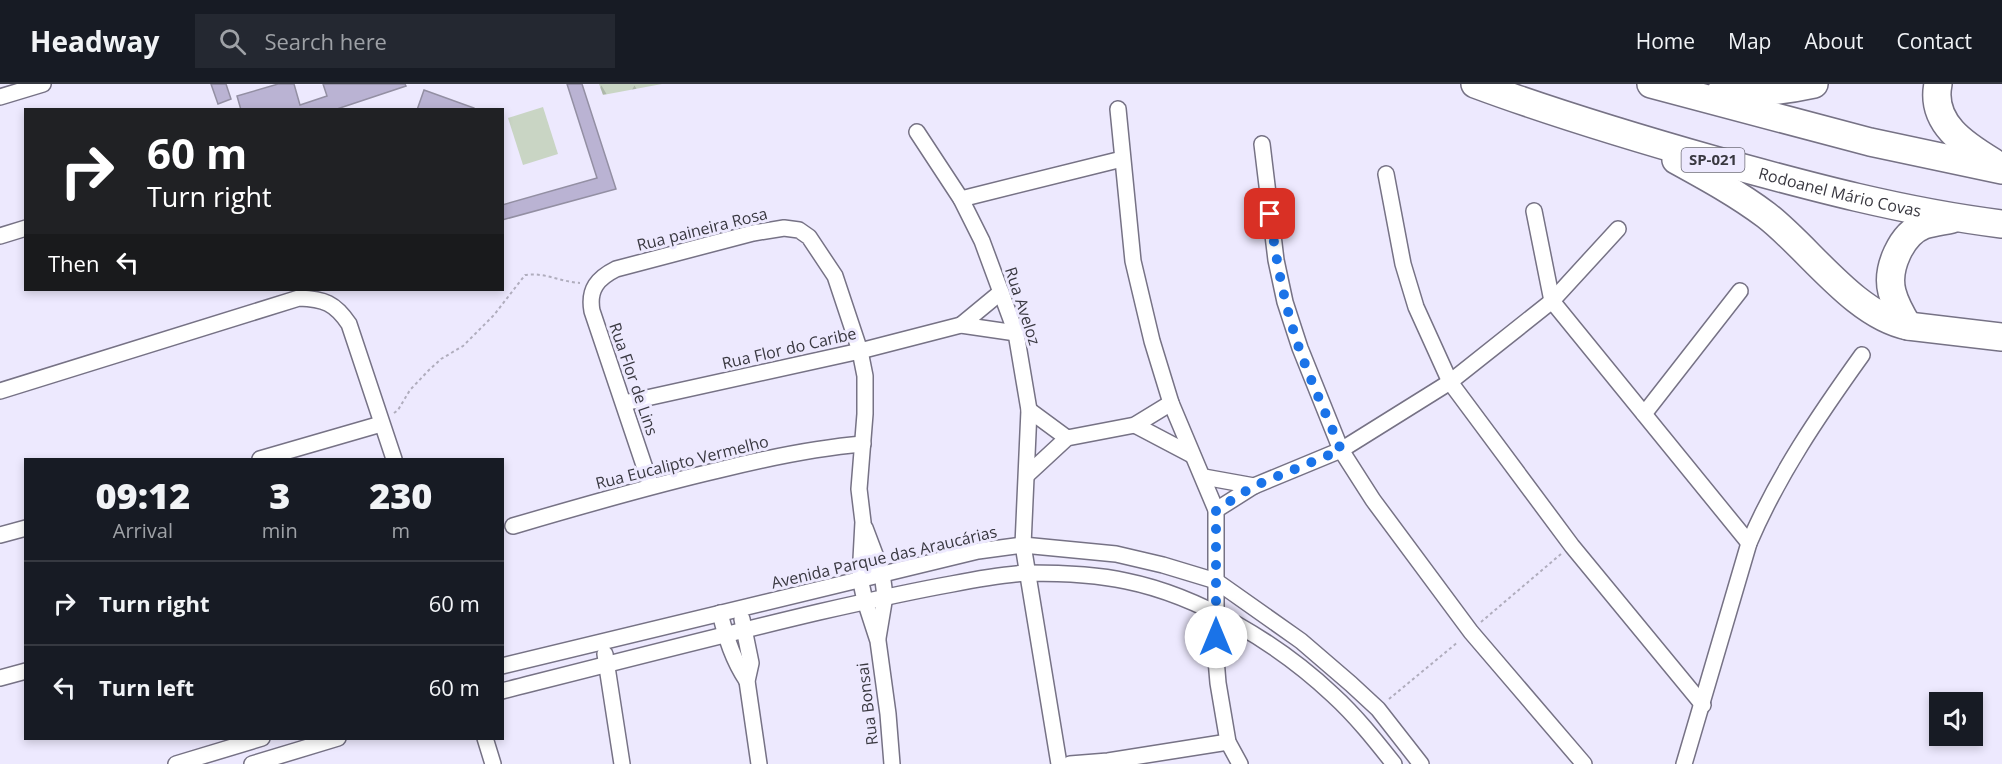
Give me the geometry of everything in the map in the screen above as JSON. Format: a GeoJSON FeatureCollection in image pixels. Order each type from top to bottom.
{"type":"FeatureCollection","features":[{"type":"Feature","properties":{"kind":"highway","name":"Rodoanel Mário Covas"},"geometry":{"type":"LineString","coordinates":[[1475,84],[1640,139],[1815,187],[1956,218],[2002,224]]}},
{"type":"Feature","properties":{"kind":"highway"},"geometry":{"type":"LineString","coordinates":[[1653,84],[1719,93],[1747,94],[1814,84]]}},
{"type":"Feature","properties":{"kind":"highway"},"geometry":{"type":"LineString","coordinates":[[1653,84],[1870,142],[2002,169]]}},
{"type":"Feature","properties":{"kind":"highway"},"geometry":{"type":"LineString","coordinates":[[1938,84],[1937,100],[1940,112],[1951,131],[1965,145],[2002,169]]}},
{"type":"Feature","properties":{"kind":"highway"},"geometry":{"type":"LineString","coordinates":[[1640,139],[1720,185],[1767,216],[1878,316],[1908,327],[2002,337]]}},
{"type":"Feature","properties":{"kind":"highway"},"geometry":{"type":"LineString","coordinates":[[1908,327],[1892,291],[1891,278],[1896,256],[1911,233],[1924,225],[1956,218]]}},
{"type":"Feature","properties":{"kind":"street"},"geometry":{"type":"LineString","coordinates":[[0,97],[43,84]]}},
{"type":"Feature","properties":{"kind":"street"},"geometry":{"type":"LineString","coordinates":[[1118,109],[1133,261],[1152,341],[1171,403],[1216,510],[1218,683],[1228,742],[1240,764]]}},
{"type":"Feature","properties":{"kind":"street","name":"Rua Aveloz"},"geometry":{"type":"LineString","coordinates":[[917,132],[961,199],[982,241],[1016,333],[1029,410],[1023,545],[1059,764]]}},
{"type":"Feature","properties":{"kind":"street"},"geometry":{"type":"LineString","coordinates":[[1262,144],[1276,260],[1285,302],[1299,348],[1341,450],[1373,500],[1470,632],[1584,764]]}},
{"type":"Feature","properties":{"kind":"street"},"geometry":{"type":"LineString","coordinates":[[961,199],[1122,159]]}},
{"type":"Feature","properties":{"kind":"street"},"geometry":{"type":"LineString","coordinates":[[1386,174],[1409,286],[1429,339],[1450,382],[1572,546],[1703,705]]}},
{"type":"Feature","properties":{"kind":"street"},"geometry":{"type":"LineString","coordinates":[[1534,211],[1552,301],[1749,543]]}},
{"type":"Feature","properties":{"kind":"street","name":"Rua paineira Rosa"},"geometry":{"type":"LineString","coordinates":[[595,283],[616,269],[753,233],[784,228],[799,230],[809,237],[835,276],[860,351],[865,376],[859,489],[863,522]]}},
{"type":"Feature","properties":{"kind":"street"},"geometry":{"type":"LineString","coordinates":[[0,236],[24,229]]}},
{"type":"Feature","properties":{"kind":"street"},"geometry":{"type":"LineString","coordinates":[[1216,510],[1254,486],[1341,450],[1450,382],[1552,301],[1618,229]]}},
{"type":"Feature","properties":{"kind":"street","name":"Rua Flor de Lins"},"geometry":{"type":"LineString","coordinates":[[595,283],[590,302],[592,311],[651,486]]}},
{"type":"Feature","properties":{"kind":"street"},"geometry":{"type":"LineString","coordinates":[[1644,414],[1740,291]]}},
{"type":"Feature","properties":{"kind":"street"},"geometry":{"type":"LineString","coordinates":[[961,325],[1001,292]]}},
{"type":"Feature","properties":{"kind":"street"},"geometry":{"type":"LineString","coordinates":[[0,391],[299,298],[314,298],[340,311],[349,324],[394,458]]}},
{"type":"Feature","properties":{"kind":"street"},"geometry":{"type":"LineString","coordinates":[[961,325],[1016,333]]}},
{"type":"Feature","properties":{"kind":"street","name":"Rua Flor do Caribe"},"geometry":{"type":"LineString","coordinates":[[624,403],[860,351],[961,325]]}},
{"type":"Feature","properties":{"kind":"street"},"geometry":{"type":"LineString","coordinates":[[1684,764],[1749,543],[1762,513],[1786,467],[1862,354]]}},
{"type":"Feature","properties":{"kind":"street"},"geometry":{"type":"LineString","coordinates":[[1027,475],[1066,438],[1134,425],[1171,403]]}},
{"type":"Feature","properties":{"kind":"street"},"geometry":{"type":"LineString","coordinates":[[1029,410],[1066,438]]}},
{"type":"Feature","properties":{"kind":"street"},"geometry":{"type":"LineString","coordinates":[[263,458],[381,424]]}},
{"type":"Feature","properties":{"kind":"street"},"geometry":{"type":"LineString","coordinates":[[1134,425],[1192,454]]}},
{"type":"Feature","properties":{"kind":"street","name":"Rua Eucalipto Vermelho"},"geometry":{"type":"LineString","coordinates":[[513,526],[651,486],[820,448],[863,444]]}},
{"type":"Feature","properties":{"kind":"street"},"geometry":{"type":"LineString","coordinates":[[1204,477],[1254,486]]}},
{"type":"Feature","properties":{"kind":"street"},"geometry":{"type":"LineString","coordinates":[[863,522],[882,573],[885,596],[878,641]]}},
{"type":"Feature","properties":{"kind":"street"},"geometry":{"type":"LineString","coordinates":[[863,522],[860,578],[878,641]]}},
{"type":"Feature","properties":{"kind":"street"},"geometry":{"type":"LineString","coordinates":[[0,536],[24,529]]}},
{"type":"Feature","properties":{"kind":"street","name":"Avenida Parque das Araucárias"},"geometry":{"type":"LineString","coordinates":[[504,666],[978,551],[1023,545],[1116,554],[1216,581],[1300,641],[1351,684],[1378,709],[1421,764]]}},
{"type":"Feature","properties":{"kind":"street"},"geometry":{"type":"LineString","coordinates":[[504,690],[885,596],[987,577],[1029,573],[1126,581],[1156,589],[1216,614],[1259,638],[1302,668],[1333,695],[1362,724],[1394,764]]}},
{"type":"Feature","properties":{"kind":"street"},"geometry":{"type":"LineString","coordinates":[[740,609],[751,663],[747,681],[759,764]]}},
{"type":"Feature","properties":{"kind":"street"},"geometry":{"type":"LineString","coordinates":[[720,613],[736,666],[747,681]]}},
{"type":"Feature","properties":{"kind":"street"},"geometry":{"type":"LineString","coordinates":[[602,641],[622,764]]}},
{"type":"Feature","properties":{"kind":"street","name":"Rua Bonsai"},"geometry":{"type":"LineString","coordinates":[[878,641],[892,764]]}},
{"type":"Feature","properties":{"kind":"street"},"geometry":{"type":"LineString","coordinates":[[0,678],[24,671]]}},
{"type":"Feature","properties":{"kind":"street"},"geometry":{"type":"LineString","coordinates":[[176,764],[255,740]]}},
{"type":"Feature","properties":{"kind":"street"},"geometry":{"type":"LineString","coordinates":[[252,764],[331,740]]}},
{"type":"Feature","properties":{"kind":"street"},"geometry":{"type":"LineString","coordinates":[[486,740],[493,764]]}},
{"type":"Feature","properties":{"kind":"street"},"geometry":{"type":"LineString","coordinates":[[1070,764],[1108,761],[1228,742]]}},
{"type":"Feature","properties":{"kind":"path"},"geometry":{"type":"LineString","coordinates":[[381,424],[398,410],[410,390],[429,370],[441,359],[464,346],[494,315],[525,275],[536,273],[572,283],[595,283]]}},
{"type":"Feature","properties":{"kind":"green space"},"geometry":{"type":"Polygon","coordinates":[[[599,84],[662,84],[603,95],[599,84]]]}},
{"type":"Feature","properties":{"kind":"green space"},"geometry":{"type":"Polygon","coordinates":[[[543,107],[558,154],[523,165],[508,118],[543,107]]]}},
{"type":"Feature","properties":{"kind":"building"},"geometry":{"type":"Polygon","coordinates":[[[211,84],[226,84],[231,99],[218,104],[211,84]]]}},
{"type":"Feature","properties":{"kind":"building"},"geometry":{"type":"Polygon","coordinates":[[[278,84],[294,84],[300,105],[327,96],[323,84],[405,84],[406,86],[340,108],[240,108],[237,96],[278,84]]]}},
{"type":"Feature","properties":{"kind":"building"},"geometry":{"type":"Polygon","coordinates":[[[567,84],[582,84],[616,189],[504,219],[504,204],[597,178],[567,84]]]}},
{"type":"Feature","properties":{"kind":"building"},"geometry":{"type":"Polygon","coordinates":[[[424,90],[474,108],[418,108],[424,90]]]}},
{"type":"Feature","properties":{"kind":"route"},"geometry":{"type":"LineString","coordinates":[[1216,637],[1216,510],[1254,486],[1341,450],[1299,348],[1285,302],[1276,260],[1270,214]]}}]}
